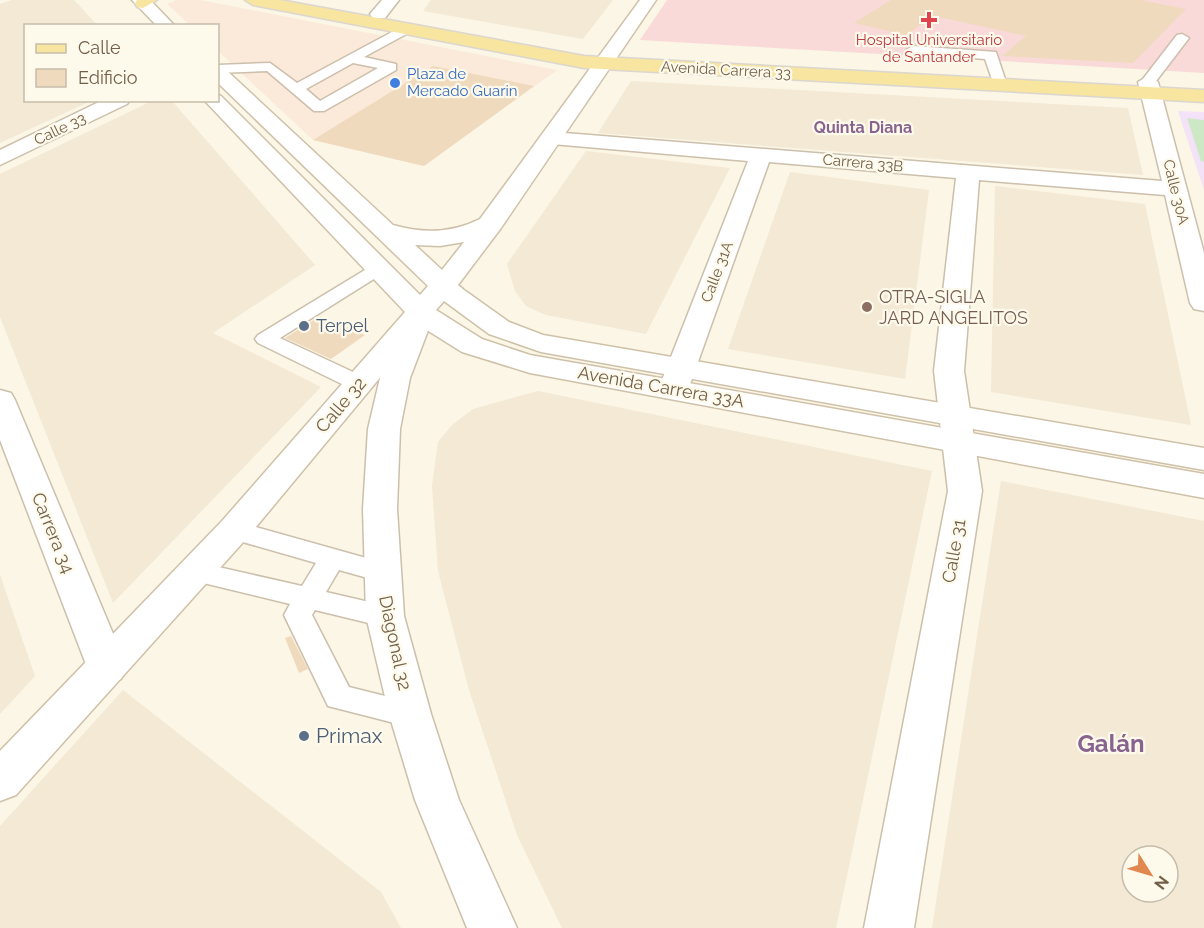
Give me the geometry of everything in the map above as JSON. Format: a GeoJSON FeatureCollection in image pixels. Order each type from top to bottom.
{"type":"FeatureCollection","features":[{"type":"Feature","properties":{"kind":"main road","name":"Avenida Carrera 33"},"geometry":{"type":"LineString","coordinates":[[253,0],[562,59],[607,59],[1149,87],[1204,84]]}},
{"type":"Feature","properties":{"kind":"main road","name":"Avenida Carrera 33"},"geometry":{"type":"LineString","coordinates":[[306,0],[607,59]]}},
{"type":"Feature","properties":{"kind":"main road","name":"Avenida Carrera 33"},"geometry":{"type":"LineString","coordinates":[[1149,87],[1204,96]]}},
{"type":"Feature","properties":{"kind":"street"},"geometry":{"type":"LineString","coordinates":[[379,14],[391,0]]}},
{"type":"Feature","properties":{"kind":"street","name":"Calle 32"},"geometry":{"type":"LineString","coordinates":[[0,781],[234,530],[432,298],[492,223],[648,0]]}},
{"type":"Feature","properties":{"kind":"street"},"geometry":{"type":"LineString","coordinates":[[144,1],[165,24]]}},
{"type":"Feature","properties":{"kind":"street","name":"Avenida Carrera 33A"},"geometry":{"type":"LineString","coordinates":[[219,72],[386,231],[432,298],[454,338],[496,356],[677,378],[956,428],[1204,486]]}},
{"type":"Feature","properties":{"kind":"street","name":"Calle 30A"},"geometry":{"type":"LineString","coordinates":[[1149,87],[1204,303]]}},
{"type":"Feature","properties":{"kind":"street","name":"Calle 33"},"geometry":{"type":"LineString","coordinates":[[0,158],[116,102]]}},
{"type":"Feature","properties":{"kind":"street","name":"Avenida Carrera 33A"},"geometry":{"type":"LineString","coordinates":[[216,102],[378,268],[432,298]]}},
{"type":"Feature","properties":{"kind":"street","name":"Carrera 33B"},"geometry":{"type":"LineString","coordinates":[[552,138],[1175,189]]}},
{"type":"Feature","properties":{"kind":"street","name":"Calle 31A"},"geometry":{"type":"LineString","coordinates":[[677,378],[761,155]]}},
{"type":"Feature","properties":{"kind":"street","name":"Calle 31"},"geometry":{"type":"LineString","coordinates":[[889,928],[965,491],[964,465],[956,428],[949,371],[968,172]]}},
{"type":"Feature","properties":{"kind":"street"},"geometry":{"type":"LineString","coordinates":[[386,231],[414,238],[441,239],[469,234],[492,223]]}},
{"type":"Feature","properties":{"kind":"street","name":"Diagonal 32"},"geometry":{"type":"LineString","coordinates":[[432,298],[395,378],[384,429],[381,509],[385,616],[410,714],[437,800],[492,928]]}},
{"type":"Feature","properties":{"kind":"street","name":"Carrera 34"},"geometry":{"type":"LineString","coordinates":[[0,400],[107,667]]}},
{"type":"Feature","properties":{"kind":"street","name":"Avenida Carrera 33A"},"geometry":{"type":"LineString","coordinates":[[956,428],[1204,459]]}},
{"type":"Feature","properties":{"kind":"lane"},"geometry":{"type":"LineString","coordinates":[[296,89],[405,29]]}},
{"type":"Feature","properties":{"kind":"lane"},"geometry":{"type":"LineString","coordinates":[[1149,87],[1182,38]]}},
{"type":"Feature","properties":{"kind":"lane"},"geometry":{"type":"LineString","coordinates":[[913,50],[991,55],[998,79]]}},
{"type":"Feature","properties":{"kind":"lane"},"geometry":{"type":"LineString","coordinates":[[219,71],[270,67],[319,108],[391,67],[352,58]]}},
{"type":"Feature","properties":{"kind":"lane"},"geometry":{"type":"LineString","coordinates":[[360,384],[265,339],[378,268]]}},
{"type":"Feature","properties":{"kind":"lane"},"geometry":{"type":"LineString","coordinates":[[234,530],[382,572]]}},
{"type":"Feature","properties":{"kind":"lane"},"geometry":{"type":"LineString","coordinates":[[333,558],[298,615],[339,697],[410,714]]}},
{"type":"Feature","properties":{"kind":"lane"},"geometry":{"type":"LineString","coordinates":[[196,572],[385,616]]}},
{"type":"Feature","properties":{"kind":"shaded area"},"geometry":{"type":"Polygon","coordinates":[[[12,0],[74,0],[96,24],[24,24],[24,102],[89,102],[0,143],[0,4],[12,0]]]}},
{"type":"Feature","properties":{"kind":"shaded area","name":"Plaza de Mercado Guarin"},"geometry":{"type":"Polygon","coordinates":[[[177,0],[200,0],[557,70],[424,166],[313,140],[219,52],[219,24],[189,24],[167,4],[177,0]]]}},
{"type":"Feature","properties":{"kind":"shaded area"},"geometry":{"type":"Polygon","coordinates":[[[431,0],[613,0],[583,39],[423,11],[431,0]]]}},
{"type":"Feature","properties":{"kind":"shaded area","name":"Hospital Universitario de Santander"},"geometry":{"type":"Polygon","coordinates":[[[667,0],[1204,0],[1204,73],[640,40],[667,0]]]}},
{"type":"Feature","properties":{"kind":"shaded area"},"geometry":{"type":"Polygon","coordinates":[[[631,81],[1128,108],[1143,175],[598,133],[631,81]]]}},
{"type":"Feature","properties":{"kind":"shaded area"},"geometry":{"type":"Polygon","coordinates":[[[150,102],[173,102],[315,265],[213,333],[321,387],[113,603],[0,317],[0,174],[150,102]]]}},
{"type":"Feature","properties":{"kind":"shaded area"},"geometry":{"type":"Polygon","coordinates":[[[1178,111],[1204,112],[1204,190],[1178,111]]]}},
{"type":"Feature","properties":{"kind":"shaded area"},"geometry":{"type":"Polygon","coordinates":[[[586,151],[730,168],[646,334],[546,315],[526,306],[515,291],[507,264],[586,151]]]}},
{"type":"Feature","properties":{"kind":"shaded area"},"geometry":{"type":"Polygon","coordinates":[[[790,172],[929,190],[905,379],[728,349],[790,172]]]}},
{"type":"Feature","properties":{"kind":"shaded area"},"geometry":{"type":"Polygon","coordinates":[[[995,186],[1145,204],[1191,425],[991,392],[995,186]]]}},
{"type":"Feature","properties":{"kind":"shaded area"},"geometry":{"type":"Polygon","coordinates":[[[538,391],[932,471],[836,928],[562,928],[517,835],[469,690],[438,571],[432,486],[438,442],[452,425],[473,409],[538,391]]]}},
{"type":"Feature","properties":{"kind":"shaded area"},"geometry":{"type":"Polygon","coordinates":[[[1001,481],[1204,521],[1204,928],[932,928],[1001,481]]]}},
{"type":"Feature","properties":{"kind":"shaded area"},"geometry":{"type":"Polygon","coordinates":[[[0,575],[35,676],[0,714],[0,575]]]}},
{"type":"Feature","properties":{"kind":"shaded area"},"geometry":{"type":"Polygon","coordinates":[[[123,690],[381,892],[401,928],[0,928],[0,826],[123,690]]]}},
{"type":"Feature","properties":{"kind":"green space"},"geometry":{"type":"Polygon","coordinates":[[[1187,118],[1204,120],[1204,162],[1201,161],[1187,118]]]}},
{"type":"Feature","properties":{"kind":"building"},"geometry":{"type":"Polygon","coordinates":[[[891,0],[1140,0],[1186,9],[1133,63],[1002,56],[1026,36],[934,16],[906,35],[854,23],[891,0]]]}},
{"type":"Feature","properties":{"kind":"building"},"geometry":{"type":"Polygon","coordinates":[[[433,66],[534,86],[424,166],[313,140],[433,66]]]}},
{"type":"Feature","properties":{"kind":"building"},"geometry":{"type":"Polygon","coordinates":[[[320,316],[365,335],[331,359],[285,338],[320,316]]]}},
{"type":"Feature","properties":{"kind":"building"},"geometry":{"type":"Polygon","coordinates":[[[291,636],[308,669],[299,673],[285,638],[291,636]]]}},
{"type":"Feature","properties":{"kind":"place","name":"Hospital Universitario de Santander"},"geometry":{"type":"Point","coordinates":[929,20]}},
{"type":"Feature","properties":{"kind":"place","name":"Plaza de Mercado Guarin"},"geometry":{"type":"Point","coordinates":[395,83]}},
{"type":"Feature","properties":{"kind":"place","name":"OTRA-SIGLA JARD ANGELITOS"},"geometry":{"type":"Point","coordinates":[867,307]}},
{"type":"Feature","properties":{"kind":"place","name":"Terpel"},"geometry":{"type":"Point","coordinates":[304,326]}},
{"type":"Feature","properties":{"kind":"place","name":"Primax"},"geometry":{"type":"Point","coordinates":[304,736]}},
{"type":"Feature","properties":{"kind":"district","name":"Quinta Diana"},"geometry":{"type":"Point","coordinates":[863,127]}},
{"type":"Feature","properties":{"kind":"district","name":"Galán"},"geometry":{"type":"Point","coordinates":[1111,744]}}]}
